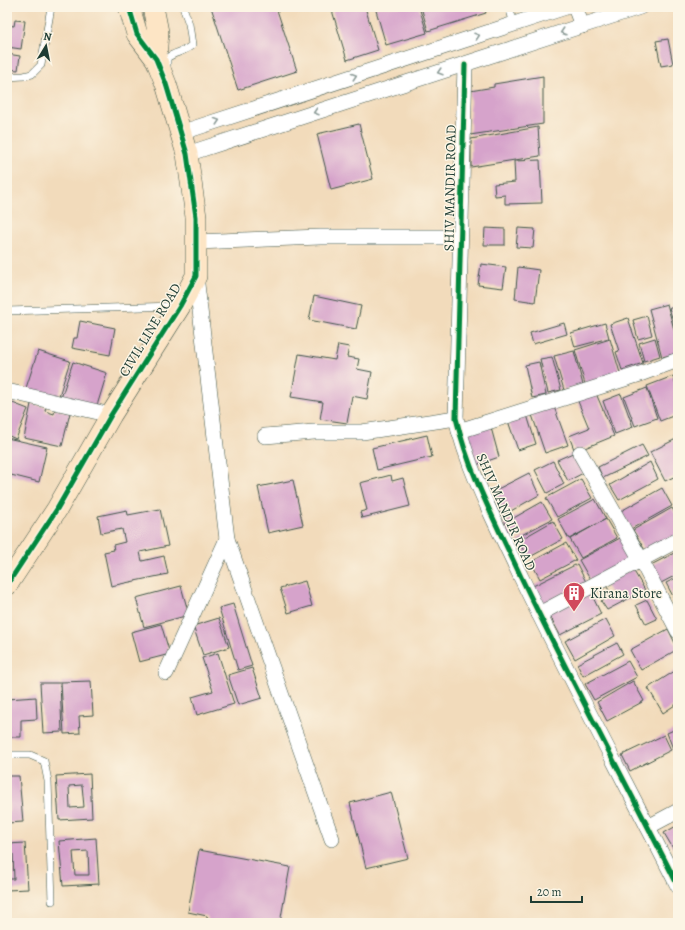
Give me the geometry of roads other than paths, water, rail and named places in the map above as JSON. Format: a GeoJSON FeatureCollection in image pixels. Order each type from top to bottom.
{"type":"FeatureCollection","features":[{"type":"Feature","properties":{"kind":"street"},"geometry":{"type":"LineString","coordinates":[[129,7],[137,34],[156,59]]}},
{"type":"Feature","properties":{"kind":"street"},"geometry":{"type":"LineString","coordinates":[[153,7],[158,32],[156,59]]}},
{"type":"Feature","properties":{"kind":"street"},"geometry":{"type":"LineString","coordinates":[[180,133],[566,7]]}},
{"type":"Feature","properties":{"kind":"street"},"geometry":{"type":"LineString","coordinates":[[575,7],[582,26]]}},
{"type":"Feature","properties":{"kind":"street"},"geometry":{"type":"LineString","coordinates":[[187,154],[640,7]]}},
{"type":"Feature","properties":{"kind":"street","name":"CIVIL LINE ROAD"},"geometry":{"type":"LineString","coordinates":[[7,585],[57,509],[111,415],[180,306],[196,276],[196,217],[187,154],[166,84],[156,59]]}},
{"type":"Feature","properties":{"kind":"street"},"geometry":{"type":"LineString","coordinates":[[388,64],[396,85]]}},
{"type":"Feature","properties":{"kind":"street","name":"SHIV MANDIR ROAD"},"geometry":{"type":"LineString","coordinates":[[465,64],[460,237],[458,424],[479,488],[539,614],[678,886]]}},
{"type":"Feature","properties":{"kind":"street"},"geometry":{"type":"LineString","coordinates":[[196,242],[320,237],[460,237]]}},
{"type":"Feature","properties":{"kind":"street"},"geometry":{"type":"LineString","coordinates":[[196,276],[227,539],[332,840]]}},
{"type":"Feature","properties":{"kind":"street"},"geometry":{"type":"LineString","coordinates":[[265,436],[314,432],[362,432],[458,424],[640,374],[678,360]]}},
{"type":"Feature","properties":{"kind":"street"},"geometry":{"type":"LineString","coordinates":[[7,391],[111,415]]}},
{"type":"Feature","properties":{"kind":"street"},"geometry":{"type":"LineString","coordinates":[[580,453],[641,560],[678,631]]}},
{"type":"Feature","properties":{"kind":"street"},"geometry":{"type":"LineString","coordinates":[[166,673],[227,539]]}},
{"type":"Feature","properties":{"kind":"street"},"geometry":{"type":"LineString","coordinates":[[539,614],[678,540]]}},
{"type":"Feature","properties":{"kind":"street"},"geometry":{"type":"LineString","coordinates":[[648,827],[678,812]]}},
{"type":"Feature","properties":{"kind":"lane"},"geometry":{"type":"LineString","coordinates":[[7,77],[32,74],[41,65],[51,7]]}},
{"type":"Feature","properties":{"kind":"lane"},"geometry":{"type":"LineString","coordinates":[[166,84],[167,58],[170,55],[188,49],[192,45],[189,24],[183,7]]}},
{"type":"Feature","properties":{"kind":"lane"},"geometry":{"type":"LineString","coordinates":[[509,7],[514,24]]}},
{"type":"Feature","properties":{"kind":"lane"},"geometry":{"type":"LineString","coordinates":[[7,311],[180,306]]}},
{"type":"Feature","properties":{"kind":"lane"},"geometry":{"type":"LineString","coordinates":[[7,755],[30,755],[44,761],[48,781],[52,901]]}},
{"type":"Feature","properties":{"kind":"place","name":"Kirana Store"},"geometry":{"type":"Point","coordinates":[574,612]}}]}
